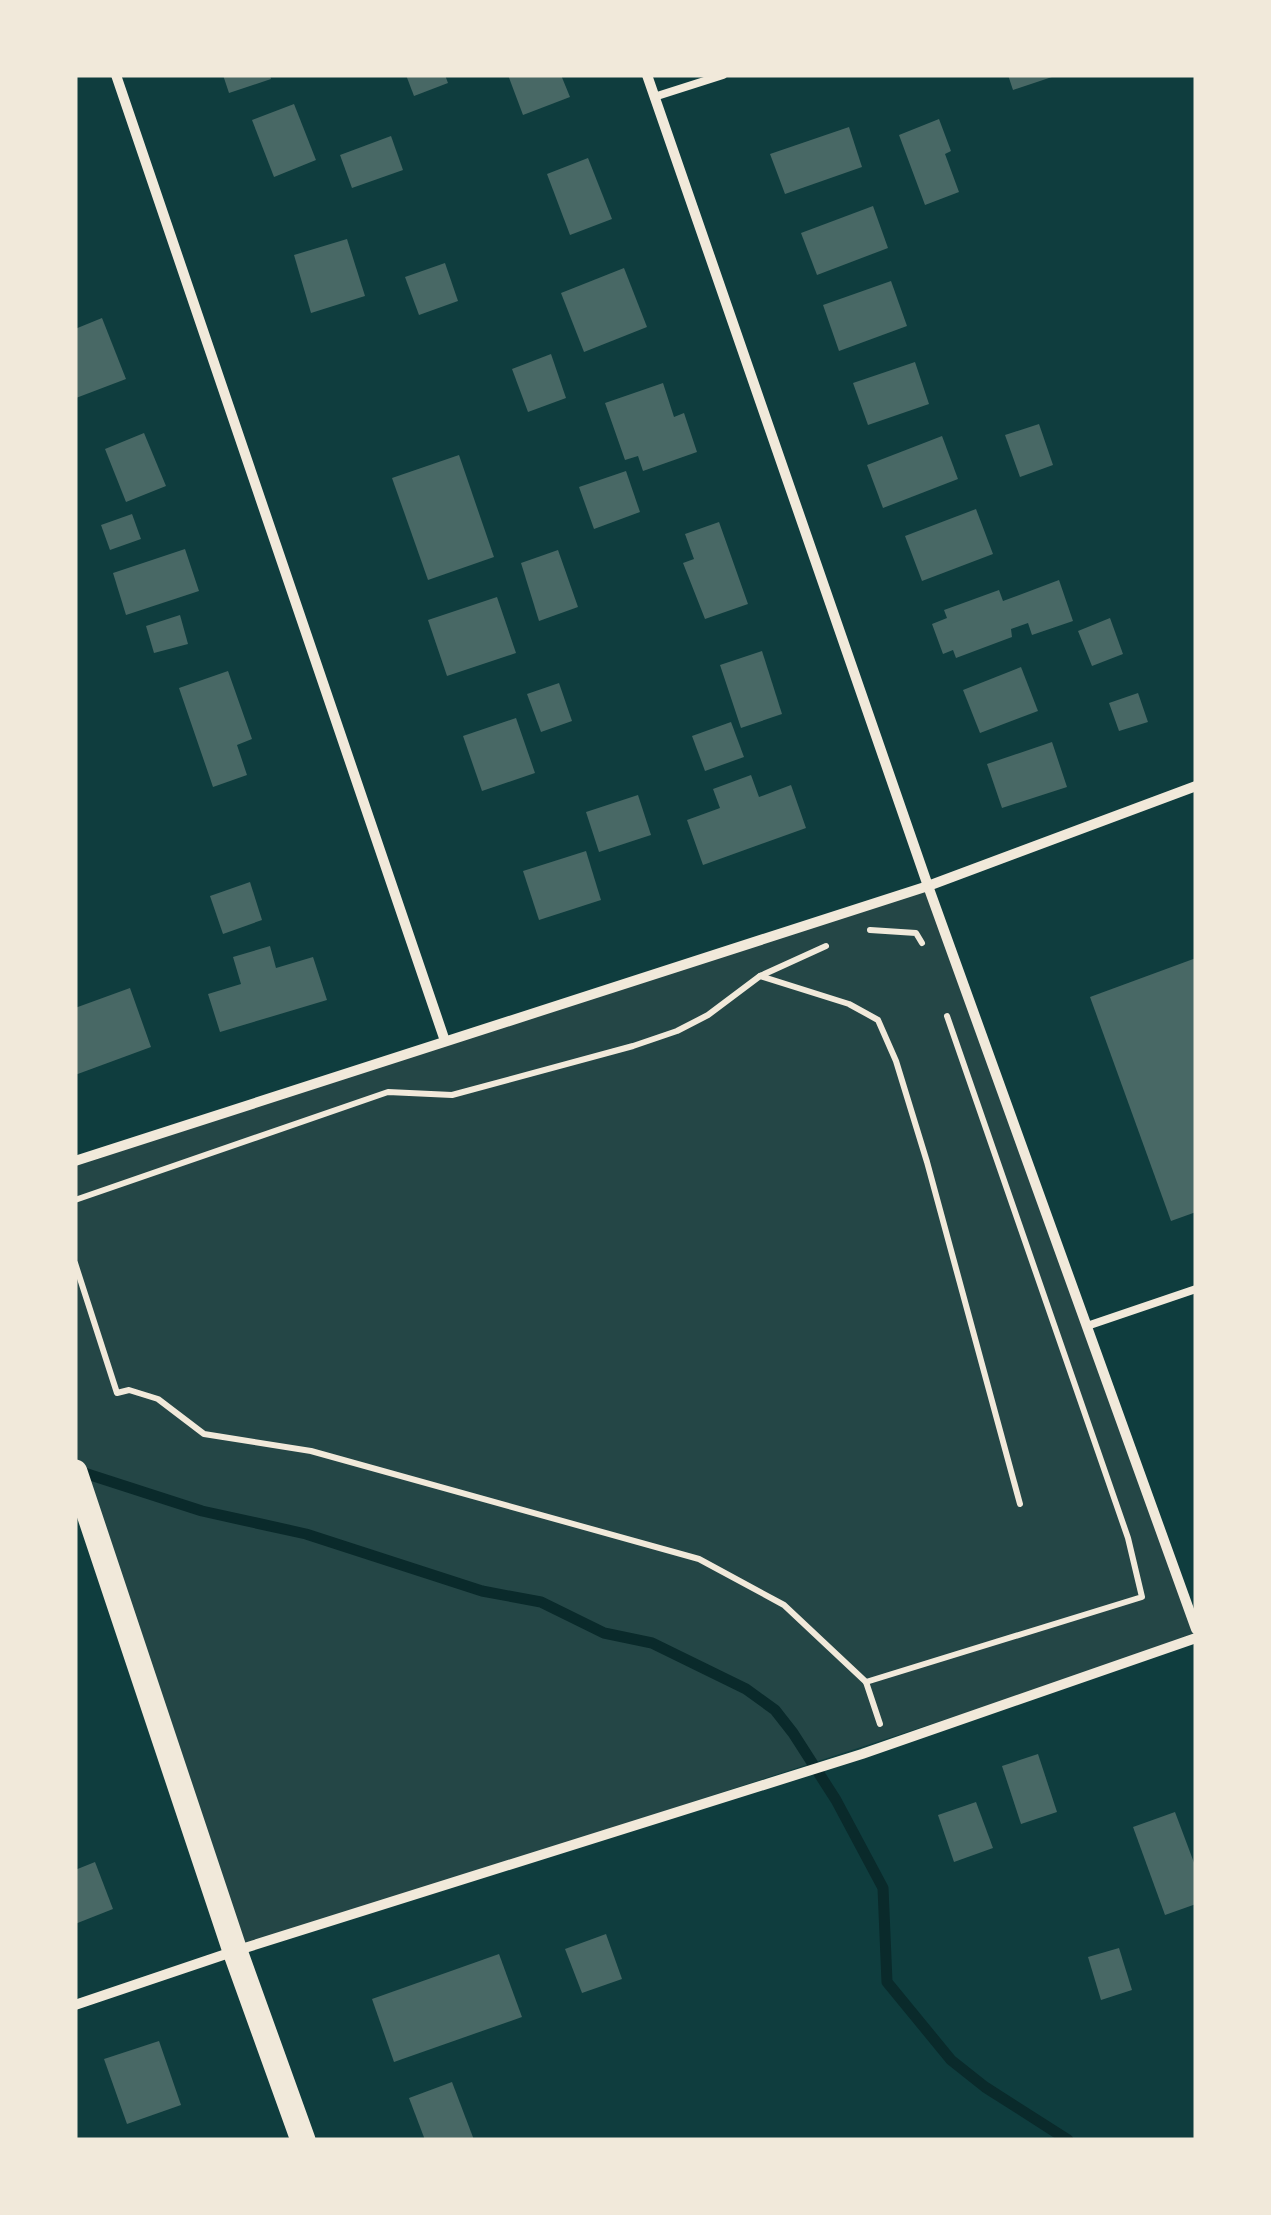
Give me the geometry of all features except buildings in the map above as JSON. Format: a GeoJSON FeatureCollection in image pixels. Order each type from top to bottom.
{"type":"FeatureCollection","features":[{"type":"Feature","properties":{"kind":"main road"},"geometry":{"type":"LineString","coordinates":[[75,1472],[303,2140]]}},
{"type":"Feature","properties":{"kind":"street"},"geometry":{"type":"LineString","coordinates":[[116,75],[445,1040]]}},
{"type":"Feature","properties":{"kind":"street"},"geometry":{"type":"LineString","coordinates":[[647,75],[928,886],[1196,1629]]}},
{"type":"Feature","properties":{"kind":"street"},"geometry":{"type":"LineString","coordinates":[[75,1161],[928,886],[1196,786]]}},
{"type":"Feature","properties":{"kind":"street"},"geometry":{"type":"LineString","coordinates":[[75,2005],[862,1754],[1196,1638]]}},
{"type":"Feature","properties":{"kind":"lane"},"geometry":{"type":"LineString","coordinates":[[654,97],[723,75]]}},
{"type":"Feature","properties":{"kind":"lane"},"geometry":{"type":"LineString","coordinates":[[1087,1326],[1196,1288]]}},
{"type":"Feature","properties":{"kind":"path"},"geometry":{"type":"LineString","coordinates":[[857,935],[871,930],[916,933],[927,953]]}},
{"type":"Feature","properties":{"kind":"path"},"geometry":{"type":"LineString","coordinates":[[75,1200],[388,1092],[452,1095],[633,1046],[677,1031],[760,976],[842,940]]}},
{"type":"Feature","properties":{"kind":"path"},"geometry":{"type":"LineString","coordinates":[[760,976],[849,1004],[878,1020],[896,1061],[927,1162],[1020,1504]]}},
{"type":"Feature","properties":{"kind":"path"},"geometry":{"type":"LineString","coordinates":[[866,1682],[1142,1597],[1128,1538],[945,1009]]}},
{"type":"Feature","properties":{"kind":"path"},"geometry":{"type":"LineString","coordinates":[[75,1263],[116,1394],[129,1390],[158,1399],[204,1434],[311,1451],[699,1559],[784,1605],[866,1682],[887,1744]]}},
{"type":"Feature","properties":{"kind":"shaded area"},"geometry":{"type":"Polygon","coordinates":[[[928,886],[1196,1638],[235,1951],[75,1473],[75,1161],[928,886]]]}},
{"type":"Feature","properties":{"kind":"waterway"},"geometry":{"type":"LineString","coordinates":[[75,1470],[202,1511],[306,1534],[482,1591],[541,1602],[604,1633],[652,1643],[746,1689],[775,1710],[793,1733],[836,1800],[883,1888],[887,1982],[951,2060],[985,2087],[1068,2140]]}}]}
